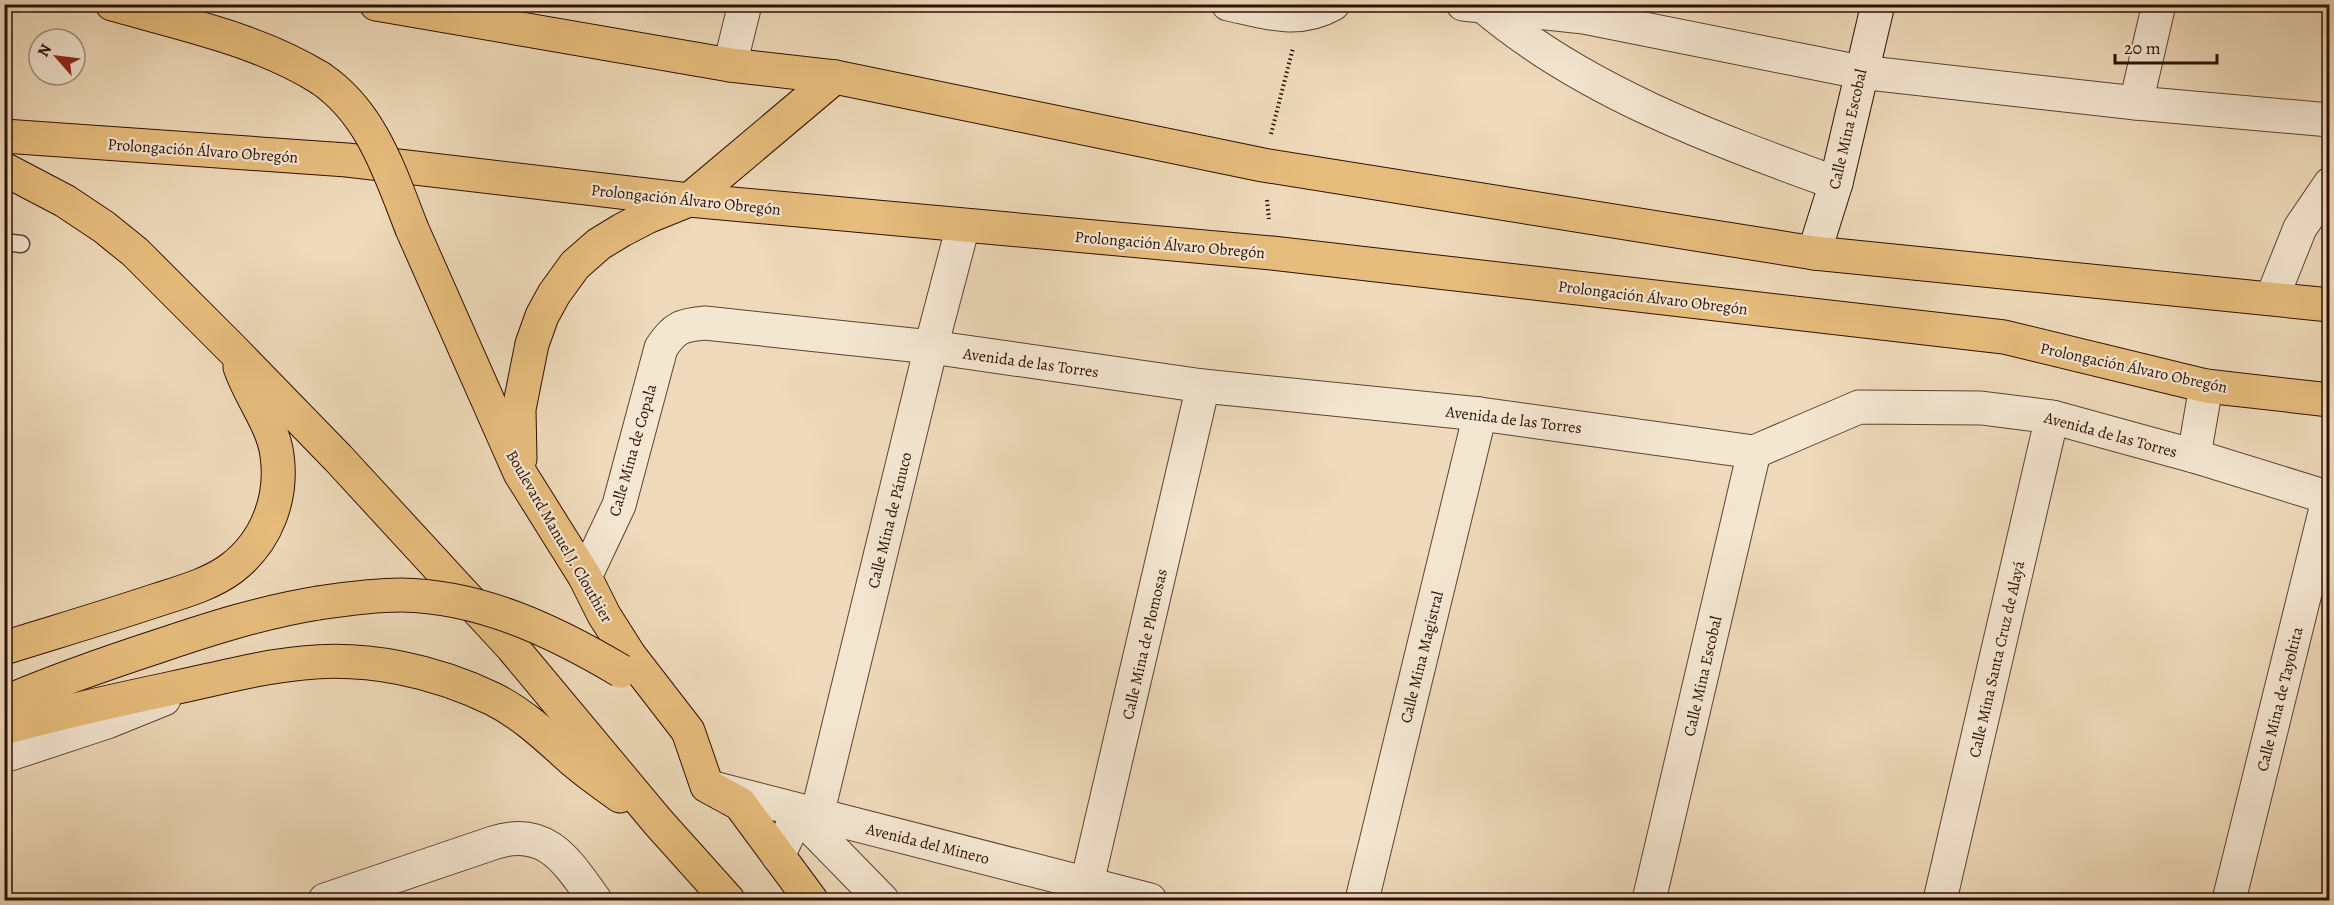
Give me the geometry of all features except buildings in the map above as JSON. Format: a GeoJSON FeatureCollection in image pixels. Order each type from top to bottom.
{"type":"FeatureCollection","features":[{"type":"Feature","properties":{"kind":"main road","name":"Boulevard Manuel J. Clouthier"},"geometry":{"type":"LineString","coordinates":[[112,4],[245,43],[320,78],[354,106],[370,130],[520,473],[585,577],[604,615],[630,656],[688,731],[707,786]]}},
{"type":"Feature","properties":{"kind":"main road"},"geometry":{"type":"LineString","coordinates":[[376,4],[730,65],[835,77],[1263,165],[1814,253],[2330,305]]}},
{"type":"Feature","properties":{"kind":"main road"},"geometry":{"type":"LineString","coordinates":[[520,473],[519,409],[532,344],[542,316],[554,294],[575,265],[599,244],[646,217],[689,200],[835,77]]}},
{"type":"Feature","properties":{"kind":"main road","name":"Prolongación Álvaro Obregón"},"geometry":{"type":"LineString","coordinates":[[4,136],[348,160],[689,200],[1272,253],[2004,338],[2206,386],[2330,400]]}},
{"type":"Feature","properties":{"kind":"main road"},"geometry":{"type":"LineString","coordinates":[[4,169],[65,201],[104,227],[135,252],[234,351],[338,458],[504,638],[658,822],[728,900]]}},
{"type":"Feature","properties":{"kind":"main road"},"geometry":{"type":"LineString","coordinates":[[4,648],[189,589],[232,568],[257,543],[267,527],[274,507],[278,488],[277,453],[273,438],[245,384],[234,351]]}},
{"type":"Feature","properties":{"kind":"main road"},"geometry":{"type":"LineString","coordinates":[[4,703],[58,680],[255,615],[318,603],[403,595],[429,597],[484,607],[575,643],[621,671],[673,713]]}},
{"type":"Feature","properties":{"kind":"main road"},"geometry":{"type":"LineString","coordinates":[[4,728],[73,710],[271,667],[337,661],[395,667],[441,679],[495,700],[527,721],[593,777],[658,822]]}},
{"type":"Feature","properties":{"kind":"main road"},"geometry":{"type":"LineString","coordinates":[[707,786],[740,804],[811,900]]}},
{"type":"Feature","properties":{"kind":"street"},"geometry":{"type":"LineString","coordinates":[[730,65],[745,4]]}},
{"type":"Feature","properties":{"kind":"street"},"geometry":{"type":"LineString","coordinates":[[1228,4],[1286,16],[1309,15],[1333,4]]}},
{"type":"Feature","properties":{"kind":"street","name":"Calle Mina Escobal"},"geometry":{"type":"LineString","coordinates":[[1814,253],[1836,183],[1860,72],[1878,4]]}},
{"type":"Feature","properties":{"kind":"street"},"geometry":{"type":"LineString","coordinates":[[2136,103],[2159,4]]}},
{"type":"Feature","properties":{"kind":"street"},"geometry":{"type":"LineString","coordinates":[[1473,5],[1586,11],[1860,72],[2136,103],[2330,120]]}},
{"type":"Feature","properties":{"kind":"street"},"geometry":{"type":"LineString","coordinates":[[1473,5],[1548,53],[1654,112],[1723,142],[1836,183]]}},
{"type":"Feature","properties":{"kind":"street"},"geometry":{"type":"LineString","coordinates":[[2272,298],[2300,228],[2330,184]]}},
{"type":"Feature","properties":{"kind":"street","name":"Calle Mina de Pánuco"},"geometry":{"type":"LineString","coordinates":[[778,856],[808,814],[963,226]]}},
{"type":"Feature","properties":{"kind":"street","name":"Avenida de las Torres"},"geometry":{"type":"LineString","coordinates":[[681,327],[705,323],[931,347],[1203,387],[1480,414],[1754,452],[1859,407],[1982,408],[2052,417],[2329,496]]}},
{"type":"Feature","properties":{"kind":"street","name":"Calle Mina de Copala"},"geometry":{"type":"LineString","coordinates":[[585,577],[619,505],[661,348],[670,333],[681,327]]}},
{"type":"Feature","properties":{"kind":"street"},"geometry":{"type":"LineString","coordinates":[[2194,456],[2206,386]]}},
{"type":"Feature","properties":{"kind":"street","name":"Calle Mina de Plomosas"},"geometry":{"type":"LineString","coordinates":[[1086,893],[1203,387]]}},
{"type":"Feature","properties":{"kind":"street","name":"Calle Mina Magistral"},"geometry":{"type":"LineString","coordinates":[[1362,900],[1480,414]]}},
{"type":"Feature","properties":{"kind":"street","name":"Calle Mina Santa Cruz de Alayá"},"geometry":{"type":"LineString","coordinates":[[1940,900],[2052,417]]}},
{"type":"Feature","properties":{"kind":"street","name":"Calle Mina Escobal"},"geometry":{"type":"LineString","coordinates":[[1649,900],[1754,452]]}},
{"type":"Feature","properties":{"kind":"street","name":"Calle Mina de Tayoltita"},"geometry":{"type":"LineString","coordinates":[[2229,900],[2329,496]]}},
{"type":"Feature","properties":{"kind":"street"},"geometry":{"type":"LineString","coordinates":[[4,756],[107,722],[212,680]]}},
{"type":"Feature","properties":{"kind":"street","name":"Avenida del Minero"},"geometry":{"type":"LineString","coordinates":[[707,786],[1086,893],[1150,900]]}},
{"type":"Feature","properties":{"kind":"street"},"geometry":{"type":"LineString","coordinates":[[808,814],[882,900]]}},
{"type":"Feature","properties":{"kind":"street"},"geometry":{"type":"LineString","coordinates":[[325,900],[505,838],[529,839],[544,843],[555,850],[595,900]]}},
{"type":"Feature","properties":{"kind":"path"},"geometry":{"type":"LineString","coordinates":[[1272,253],[1263,165],[1293,47]]}}]}
